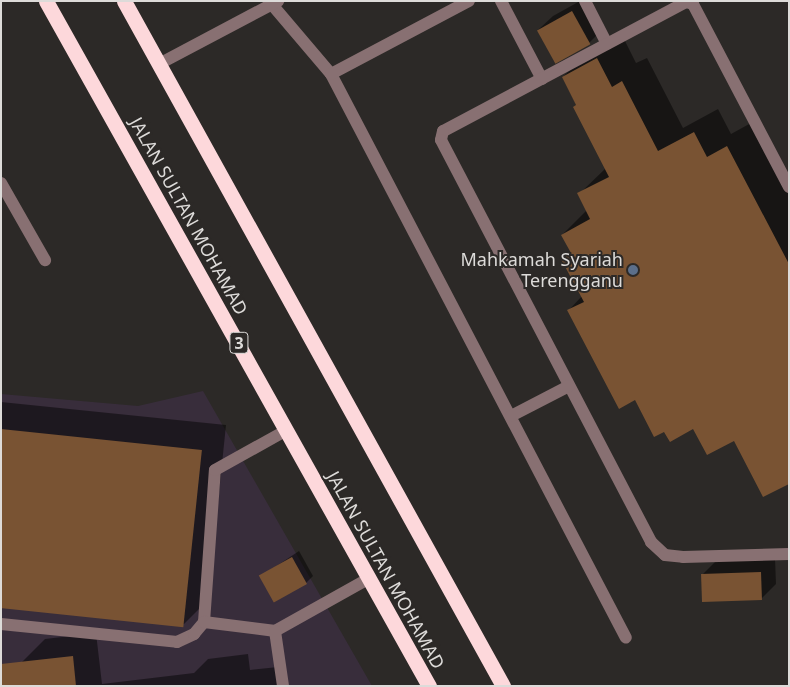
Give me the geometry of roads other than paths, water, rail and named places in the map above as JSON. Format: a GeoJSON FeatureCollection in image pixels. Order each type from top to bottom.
{"type":"FeatureCollection","features":[{"type":"Feature","properties":{"kind":"highway","name":"JALAN SULTAN MOHAMAD"},"geometry":{"type":"LineString","coordinates":[[46,1],[429,686]]}},
{"type":"Feature","properties":{"kind":"highway"},"geometry":{"type":"LineString","coordinates":[[124,1],[503,686]]}},
{"type":"Feature","properties":{"kind":"street"},"geometry":{"type":"LineString","coordinates":[[332,74],[469,1]]}},
{"type":"Feature","properties":{"kind":"street"},"geometry":{"type":"LineString","coordinates":[[501,1],[542,79]]}},
{"type":"Feature","properties":{"kind":"street"},"geometry":{"type":"LineString","coordinates":[[585,1],[607,44]]}},
{"type":"Feature","properties":{"kind":"street"},"geometry":{"type":"LineString","coordinates":[[159,64],[273,2],[332,74],[626,638]]}},
{"type":"Feature","properties":{"kind":"street"},"geometry":{"type":"LineString","coordinates":[[789,186],[693,4],[686,2],[443,131],[440,140],[651,542],[665,555],[789,554]]}},
{"type":"Feature","properties":{"kind":"street"},"geometry":{"type":"LineString","coordinates":[[1,183],[45,260]]}},
{"type":"Feature","properties":{"kind":"street"},"geometry":{"type":"LineString","coordinates":[[510,416],[569,386]]}},
{"type":"Feature","properties":{"kind":"street"},"geometry":{"type":"LineString","coordinates":[[1,624],[177,642],[194,634],[204,622],[216,470],[287,430]]}},
{"type":"Feature","properties":{"kind":"street"},"geometry":{"type":"LineString","coordinates":[[204,622],[275,631],[370,578]]}},
{"type":"Feature","properties":{"kind":"street"},"geometry":{"type":"LineString","coordinates":[[275,631],[283,686]]}},
{"type":"Feature","properties":{"kind":"place","name":"Mahkamah Syariah Terengganu"},"geometry":{"type":"Point","coordinates":[633,270]}}]}
